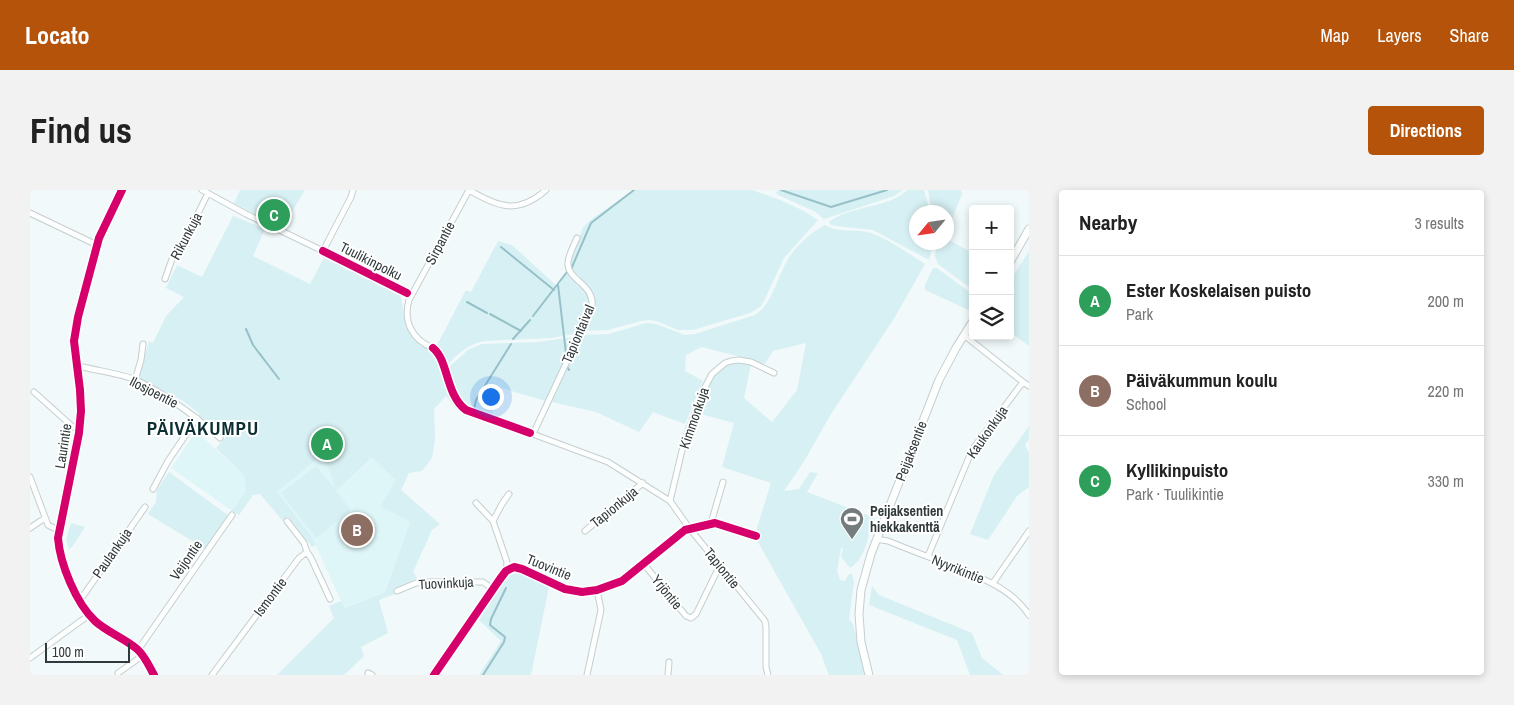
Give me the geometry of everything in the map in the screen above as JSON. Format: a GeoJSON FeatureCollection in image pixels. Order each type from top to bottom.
{"type":"FeatureCollection","features":[{"type":"Feature","properties":{"kind":"street","name":"Laurintie"},"geometry":{"type":"LineString","coordinates":[[122,190],[96,245],[78,317],[74,341],[80,390],[79,428],[74,462],[58,530],[58,550],[69,580],[89,615],[97,623],[140,653],[154,675]]}},
{"type":"Feature","properties":{"kind":"street"},"geometry":{"type":"LineString","coordinates":[[202,190],[323,251],[353,190]]}},
{"type":"Feature","properties":{"kind":"street"},"geometry":{"type":"LineString","coordinates":[[469,190],[489,202],[519,206],[529,202],[546,190]]}},
{"type":"Feature","properties":{"kind":"street","name":"Sirpantie"},"geometry":{"type":"LineString","coordinates":[[433,348],[422,343],[411,329],[407,318],[409,296],[469,190]]}},
{"type":"Feature","properties":{"kind":"street","name":"Rikunkuja"},"geometry":{"type":"LineString","coordinates":[[165,279],[177,249],[185,240],[208,193]]}},
{"type":"Feature","properties":{"kind":"street"},"geometry":{"type":"LineString","coordinates":[[30,213],[96,245]]}},
{"type":"Feature","properties":{"kind":"street"},"geometry":{"type":"LineString","coordinates":[[1014,255],[1029,229]]}},
{"type":"Feature","properties":{"kind":"street","name":"Tapiontaival"},"geometry":{"type":"LineString","coordinates":[[532,433],[592,308],[593,300],[590,293],[570,270],[568,265],[577,238]]}},
{"type":"Feature","properties":{"kind":"street","name":"Peijaksentie"},"geometry":{"type":"LineString","coordinates":[[869,675],[861,642],[859,614],[861,590],[870,554],[939,380],[969,327]]}},
{"type":"Feature","properties":{"kind":"street"},"geometry":{"type":"LineString","coordinates":[[964,335],[1029,386]]}},
{"type":"Feature","properties":{"kind":"street"},"geometry":{"type":"LineString","coordinates":[[135,380],[141,360],[143,344]]}},
{"type":"Feature","properties":{"kind":"street","name":"Kimmonkuja"},"geometry":{"type":"LineString","coordinates":[[670,501],[684,442],[702,391],[712,374],[725,363],[738,360],[751,362],[774,373]]}},
{"type":"Feature","properties":{"kind":"street","name":"Ilosjoentie"},"geometry":{"type":"LineString","coordinates":[[77,368],[83,367],[135,380],[180,405],[220,438]]}},
{"type":"Feature","properties":{"kind":"street","name":"Kaukonkuja"},"geometry":{"type":"LineString","coordinates":[[928,556],[972,450],[1023,382]]}},
{"type":"Feature","properties":{"kind":"street"},"geometry":{"type":"LineString","coordinates":[[34,392],[73,426],[79,428]]}},
{"type":"Feature","properties":{"kind":"street"},"geometry":{"type":"LineString","coordinates":[[153,489],[168,461],[197,418]]}},
{"type":"Feature","properties":{"kind":"street","name":"Tapiontie"},"geometry":{"type":"LineString","coordinates":[[532,433],[608,462],[670,501],[690,529],[761,615],[766,627],[766,667],[768,675]]}},
{"type":"Feature","properties":{"kind":"street"},"geometry":{"type":"LineString","coordinates":[[30,477],[48,525],[58,530]]}},
{"type":"Feature","properties":{"kind":"street"},"geometry":{"type":"LineString","coordinates":[[723,482],[711,523],[756,536]]}},
{"type":"Feature","properties":{"kind":"street","name":"Tapionkuja"},"geometry":{"type":"LineString","coordinates":[[585,531],[643,483]]}},
{"type":"Feature","properties":{"kind":"street"},"geometry":{"type":"LineString","coordinates":[[493,520],[509,494]]}},
{"type":"Feature","properties":{"kind":"street"},"geometry":{"type":"LineString","coordinates":[[476,503],[493,520],[507,562],[506,571]]}},
{"type":"Feature","properties":{"kind":"street","name":"Paulankuja"},"geometry":{"type":"LineString","coordinates":[[79,599],[83,596],[145,507]]}},
{"type":"Feature","properties":{"kind":"street","name":"Veijontie"},"geometry":{"type":"LineString","coordinates":[[140,653],[232,516]]}},
{"type":"Feature","properties":{"kind":"street"},"geometry":{"type":"LineString","coordinates":[[30,528],[46,518]]}},
{"type":"Feature","properties":{"kind":"street"},"geometry":{"type":"LineString","coordinates":[[287,521],[304,543],[330,599]]}},
{"type":"Feature","properties":{"kind":"street","name":"Tuovintie"},"geometry":{"type":"LineString","coordinates":[[434,675],[506,571],[514,567],[522,569],[565,589],[582,592],[597,590],[622,581],[684,530],[711,523]]}},
{"type":"Feature","properties":{"kind":"street"},"geometry":{"type":"LineString","coordinates":[[993,583],[1029,531]]}},
{"type":"Feature","properties":{"kind":"street","name":"Nyyrikintie"},"geometry":{"type":"LineString","coordinates":[[876,539],[888,541],[928,556],[993,583],[1002,588],[1028,612]]}},
{"type":"Feature","properties":{"kind":"street","name":"Ismontie"},"geometry":{"type":"LineString","coordinates":[[212,675],[299,558],[307,552]]}},
{"type":"Feature","properties":{"kind":"street","name":"Yrjöntie"},"geometry":{"type":"LineString","coordinates":[[644,564],[686,616],[691,618],[696,614],[720,565]]}},
{"type":"Feature","properties":{"kind":"street","name":"Tuovinkuja"},"geometry":{"type":"LineString","coordinates":[[397,591],[416,583],[432,582],[483,582],[493,589]]}},
{"type":"Feature","properties":{"kind":"street"},"geometry":{"type":"LineString","coordinates":[[587,675],[601,610],[597,590]]}},
{"type":"Feature","properties":{"kind":"street"},"geometry":{"type":"LineString","coordinates":[[30,658],[89,615]]}},
{"type":"Feature","properties":{"kind":"street"},"geometry":{"type":"LineString","coordinates":[[118,672],[140,653]]}},
{"type":"Feature","properties":{"kind":"street"},"geometry":{"type":"LineString","coordinates":[[668,662],[668,675]]}},
{"type":"Feature","properties":{"kind":"shaded area"},"geometry":{"type":"Polygon","coordinates":[[[240,190],[305,190],[282,228],[234,203],[240,190]]]}},
{"type":"Feature","properties":{"kind":"shaded area"},"geometry":{"type":"Polygon","coordinates":[[[634,190],[752,190],[780,200],[818,220],[784,258],[764,301],[760,307],[750,313],[693,330],[678,330],[651,320],[608,330],[583,331],[592,315],[595,302],[590,290],[573,270],[570,263],[583,227],[634,190]]]}},
{"type":"Feature","properties":{"kind":"shaded area"},"geometry":{"type":"Polygon","coordinates":[[[778,190],[903,190],[894,196],[824,219],[814,211],[778,195],[776,193],[778,190]]]}},
{"type":"Feature","properties":{"kind":"shaded area"},"geometry":{"type":"Polygon","coordinates":[[[908,190],[924,190],[928,205],[909,205],[909,249],[873,230],[836,226],[831,225],[829,222],[848,212],[890,201],[908,190]]]}},
{"type":"Feature","properties":{"kind":"shaded area"},"geometry":{"type":"Polygon","coordinates":[[[928,190],[961,190],[962,194],[954,214],[954,205],[931,205],[928,190]]]}},
{"type":"Feature","properties":{"kind":"shaded area"},"geometry":{"type":"Polygon","coordinates":[[[233,216],[265,229],[253,256],[310,284],[325,256],[401,296],[406,327],[419,345],[430,350],[436,347],[466,290],[471,292],[498,241],[512,245],[558,287],[566,272],[588,295],[591,305],[578,333],[552,338],[478,342],[468,347],[447,365],[448,368],[468,350],[482,344],[538,342],[575,338],[546,401],[501,388],[490,420],[456,409],[446,396],[434,409],[435,440],[432,458],[422,471],[409,473],[401,490],[440,524],[432,530],[413,572],[417,578],[393,589],[395,594],[379,600],[388,633],[361,647],[364,656],[344,675],[277,675],[334,618],[329,606],[341,601],[345,608],[385,592],[410,522],[380,506],[396,480],[372,458],[336,491],[351,510],[316,538],[281,493],[316,466],[335,489],[330,472],[321,456],[277,492],[312,537],[316,545],[312,547],[288,516],[283,521],[260,494],[253,495],[239,515],[232,511],[246,490],[244,476],[216,448],[226,437],[207,426],[198,416],[200,414],[183,401],[141,380],[139,377],[149,341],[153,343],[166,316],[184,297],[166,288],[177,265],[202,277],[233,216]]]}},
{"type":"Feature","properties":{"kind":"shaded area"},"geometry":{"type":"Polygon","coordinates":[[[825,225],[835,229],[874,234],[925,264],[895,317],[831,414],[803,463],[784,491],[799,489],[810,472],[818,473],[807,492],[875,518],[860,558],[850,568],[841,557],[843,549],[841,548],[837,571],[840,580],[845,581],[849,574],[852,574],[854,582],[849,619],[853,624],[866,675],[829,675],[821,654],[759,544],[756,531],[771,483],[722,467],[734,423],[697,413],[709,383],[724,365],[731,363],[751,364],[744,398],[772,422],[797,390],[806,343],[773,351],[764,365],[753,360],[702,347],[686,355],[685,371],[703,381],[685,424],[653,412],[639,432],[596,412],[552,402],[582,335],[609,334],[646,323],[656,324],[685,335],[695,334],[755,315],[766,304],[791,254],[809,235],[825,225]]]}},
{"type":"Feature","properties":{"kind":"shaded area"},"geometry":{"type":"Polygon","coordinates":[[[954,243],[969,251],[969,287],[938,264],[935,256],[936,250],[954,250],[954,243]]]}},
{"type":"Feature","properties":{"kind":"shaded area"},"geometry":{"type":"Polygon","coordinates":[[[910,250],[931,250],[929,260],[910,250]]]}},
{"type":"Feature","properties":{"kind":"shaded area"},"geometry":{"type":"Polygon","coordinates":[[[1029,251],[1029,346],[1014,335],[1014,275],[1029,251]]]}},
{"type":"Feature","properties":{"kind":"shaded area"},"geometry":{"type":"Polygon","coordinates":[[[933,268],[937,268],[969,292],[969,310],[925,290],[925,285],[933,268]]]}},
{"type":"Feature","properties":{"kind":"shaded area"},"geometry":{"type":"Polygon","coordinates":[[[1029,426],[1029,439],[1025,445],[1029,453],[1029,487],[1017,496],[988,540],[970,534],[994,475],[1029,426]]]}},
{"type":"Feature","properties":{"kind":"shaded area"},"geometry":{"type":"Polygon","coordinates":[[[195,433],[198,433],[244,476],[246,490],[232,511],[171,468],[195,433]]]}},
{"type":"Feature","properties":{"kind":"shaded area"},"geometry":{"type":"Polygon","coordinates":[[[321,456],[330,472],[336,491],[373,458],[396,480],[380,506],[410,522],[385,592],[344,608],[312,537],[277,492],[321,456]]]}},
{"type":"Feature","properties":{"kind":"shaded area"},"geometry":{"type":"Polygon","coordinates":[[[169,472],[229,516],[207,550],[148,514],[156,502],[157,490],[169,472]]]}},
{"type":"Feature","properties":{"kind":"shaded area"},"geometry":{"type":"Polygon","coordinates":[[[71,523],[85,527],[69,549],[66,539],[71,523]]]}},
{"type":"Feature","properties":{"kind":"shaded area"},"geometry":{"type":"Polygon","coordinates":[[[517,573],[549,587],[531,675],[479,675],[501,641],[478,619],[506,578],[517,573]]]}},
{"type":"Feature","properties":{"kind":"shaded area"},"geometry":{"type":"Polygon","coordinates":[[[872,586],[879,595],[972,633],[982,658],[1003,675],[970,675],[957,640],[869,605],[872,586]]]}},
{"type":"Feature","properties":{"kind":"waterway"},"geometry":{"type":"LineString","coordinates":[[572,267],[591,223],[634,190]]}},
{"type":"Feature","properties":{"kind":"waterway"},"geometry":{"type":"LineString","coordinates":[[781,190],[831,207],[887,190]]}},
{"type":"Feature","properties":{"kind":"waterway"},"geometry":{"type":"LineString","coordinates":[[501,247],[554,290]]}},
{"type":"Feature","properties":{"kind":"waterway"},"geometry":{"type":"LineString","coordinates":[[533,316],[567,272]]}},
{"type":"Feature","properties":{"kind":"waterway"},"geometry":{"type":"LineString","coordinates":[[558,285],[566,353]]}},
{"type":"Feature","properties":{"kind":"waterway"},"geometry":{"type":"LineString","coordinates":[[467,302],[487,313]]}},
{"type":"Feature","properties":{"kind":"waterway"},"geometry":{"type":"LineString","coordinates":[[490,314],[521,331]]}},
{"type":"Feature","properties":{"kind":"waterway"},"geometry":{"type":"LineString","coordinates":[[513,339],[530,320]]}},
{"type":"Feature","properties":{"kind":"waterway"},"geometry":{"type":"LineString","coordinates":[[246,329],[253,345],[279,379]]}},
{"type":"Feature","properties":{"kind":"waterway"},"geometry":{"type":"LineString","coordinates":[[474,410],[476,400],[511,344]]}},
{"type":"Feature","properties":{"kind":"waterway"},"geometry":{"type":"LineString","coordinates":[[483,675],[504,642],[505,637],[490,625],[506,588]]}},
{"type":"Feature","properties":{"kind":"cycle path"},"geometry":{"type":"LineString","coordinates":[[122,190],[99,238],[78,317],[74,341],[81,411],[79,433],[58,538],[66,571],[81,604],[95,621],[137,649],[147,661],[154,675]]}},
{"type":"Feature","properties":{"kind":"cycle path","name":"Tuulikinpolku"},"geometry":{"type":"LineString","coordinates":[[323,251],[407,293]]}},
{"type":"Feature","properties":{"kind":"cycle path"},"geometry":{"type":"LineString","coordinates":[[433,348],[442,361],[454,395],[466,410],[530,433]]}},
{"type":"Feature","properties":{"kind":"cycle path"},"geometry":{"type":"LineString","coordinates":[[434,675],[500,579],[506,571],[514,567],[565,589],[582,592],[597,590],[622,581],[685,530],[715,523],[756,536]]}},
{"type":"Feature","properties":{"kind":"place","name":"Kyllikinpuisto"},"geometry":{"type":"Point","coordinates":[274,215]}},
{"type":"Feature","properties":{"kind":"place","name":"Ester Koskelaisen puisto"},"geometry":{"type":"Point","coordinates":[327,444]}},
{"type":"Feature","properties":{"kind":"place","name":"Päiväkummun koulu"},"geometry":{"type":"Point","coordinates":[357,530]}},
{"type":"Feature","properties":{"kind":"place","name":"Peijaksentien hiekkakenttä"},"geometry":{"type":"Point","coordinates":[852,540]}},
{"type":"Feature","properties":{"kind":"district","name":"PÄIVÄKUMPU"},"geometry":{"type":"Point","coordinates":[203,428]}}]}
